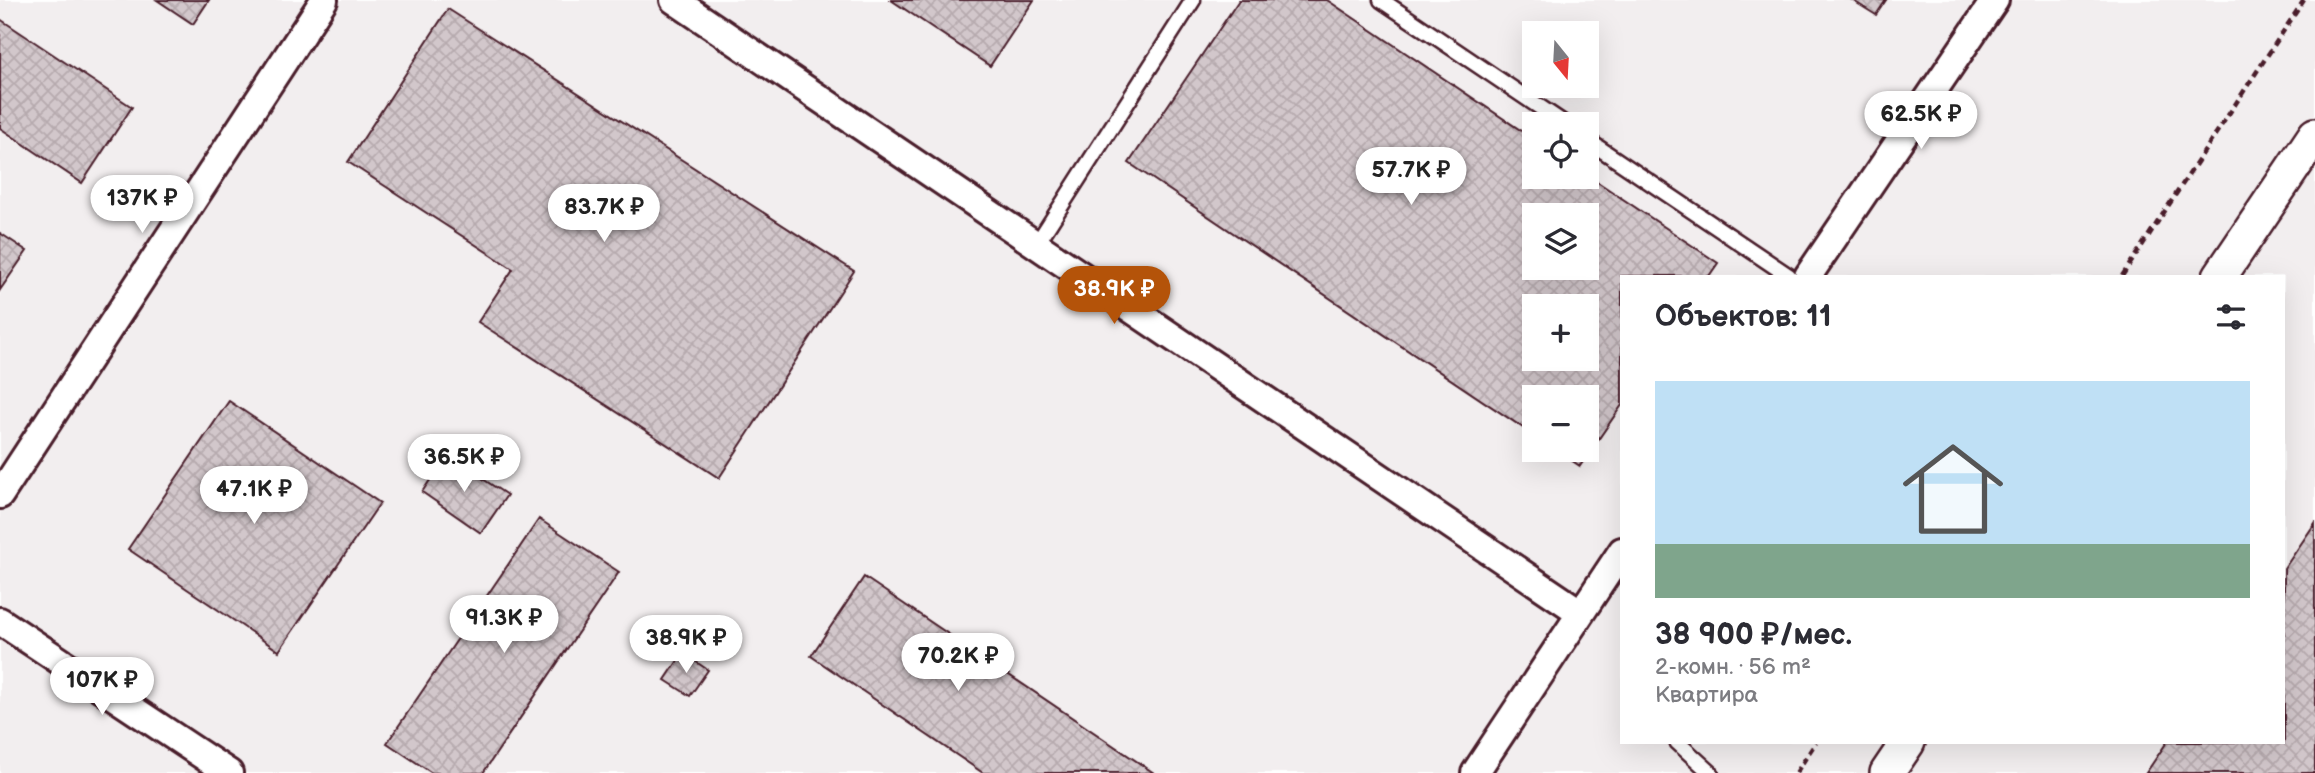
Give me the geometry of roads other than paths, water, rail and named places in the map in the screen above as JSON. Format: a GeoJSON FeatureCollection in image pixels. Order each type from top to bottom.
{"type":"FeatureCollection","features":[{"type":"Feature","properties":{"kind":"street"},"geometry":{"type":"LineString","coordinates":[[0,495],[324,0]]}},
{"type":"Feature","properties":{"kind":"street"},"geometry":{"type":"LineString","coordinates":[[674,0],[1581,613]]}},
{"type":"Feature","properties":{"kind":"street"},"geometry":{"type":"LineString","coordinates":[[1809,275],[1995,0]]}},
{"type":"Feature","properties":{"kind":"street"},"geometry":{"type":"LineString","coordinates":[[2221,275],[2315,135]]}},
{"type":"Feature","properties":{"kind":"street"},"geometry":{"type":"LineString","coordinates":[[1475,773],[1620,554]]}},
{"type":"Feature","properties":{"kind":"street"},"geometry":{"type":"LineString","coordinates":[[0,621],[229,773]]}},
{"type":"Feature","properties":{"kind":"street"},"geometry":{"type":"LineString","coordinates":[[1887,773],[1907,744]]}},
{"type":"Feature","properties":{"kind":"lane"},"geometry":{"type":"LineString","coordinates":[[1036,244],[1194,0]]}},
{"type":"Feature","properties":{"kind":"lane"},"geometry":{"type":"LineString","coordinates":[[1381,0],[1547,112]]}},
{"type":"Feature","properties":{"kind":"lane"},"geometry":{"type":"LineString","coordinates":[[1599,148],[1788,275]]}},
{"type":"Feature","properties":{"kind":"lane"},"geometry":{"type":"LineString","coordinates":[[1679,744],[1711,773]]}}]}
